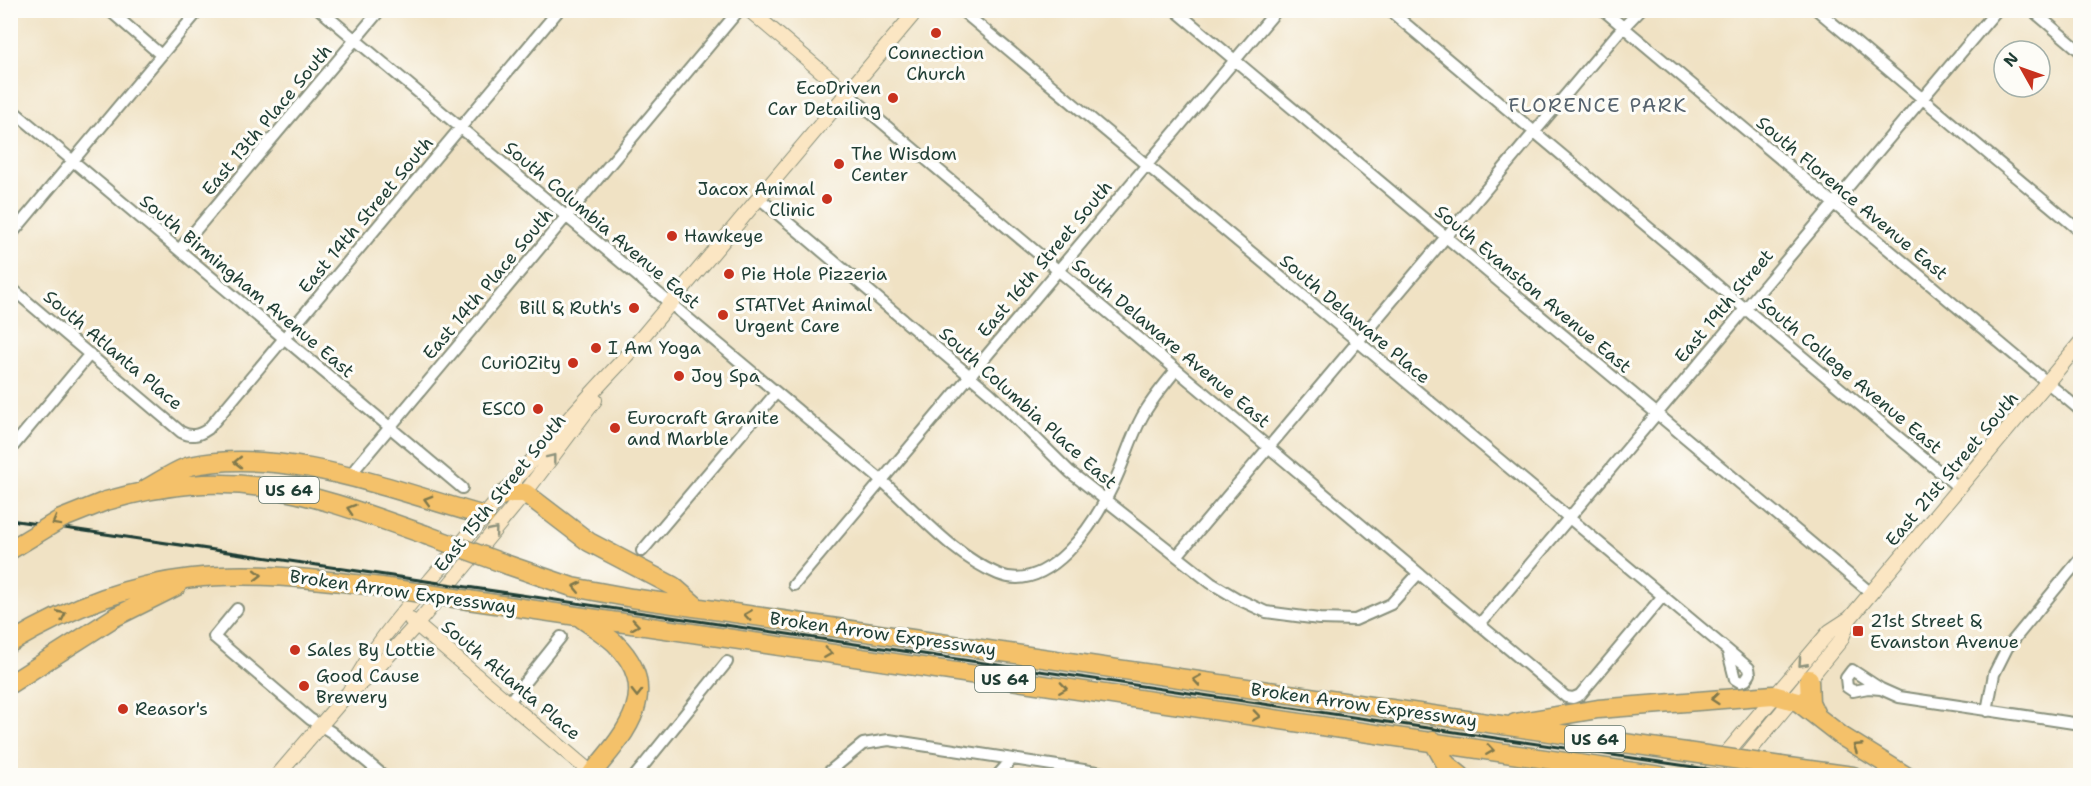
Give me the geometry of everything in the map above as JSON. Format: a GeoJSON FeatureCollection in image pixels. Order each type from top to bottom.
{"type":"FeatureCollection","features":[{"type":"Feature","properties":{"kind":"highway"},"geometry":{"type":"LineString","coordinates":[[146,489],[188,467],[238,462],[290,465],[345,477],[484,516]]}},
{"type":"Feature","properties":{"kind":"highway","name":"Broken Arrow Expressway"},"geometry":{"type":"LineString","coordinates":[[10,550],[61,519],[106,501],[146,489],[202,482],[263,486],[316,498],[572,587],[1853,776]]}},
{"type":"Feature","properties":{"kind":"highway"},"geometry":{"type":"LineString","coordinates":[[501,496],[525,493],[589,542],[627,564],[674,586],[697,607]]}},
{"type":"Feature","properties":{"kind":"highway","name":"Broken Arrow Expressway"},"geometry":{"type":"LineString","coordinates":[[10,643],[60,615],[110,594],[139,586],[199,576],[263,574],[381,586],[1661,776]]}},
{"type":"Feature","properties":{"kind":"highway"},"geometry":{"type":"LineString","coordinates":[[10,684],[135,606],[199,576]]}},
{"type":"Feature","properties":{"kind":"highway"},"geometry":{"type":"LineString","coordinates":[[578,616],[622,651],[635,675],[638,688],[631,724],[593,774]]}},
{"type":"Feature","properties":{"kind":"highway"},"geometry":{"type":"LineString","coordinates":[[1809,680],[1810,702],[1816,715]]}},
{"type":"Feature","properties":{"kind":"highway"},"geometry":{"type":"LineString","coordinates":[[1504,726],[1553,715],[1598,709],[1773,695],[1792,699],[1858,747],[1906,776]]}},
{"type":"Feature","properties":{"kind":"highway"},"geometry":{"type":"LineString","coordinates":[[1433,741],[1446,764],[1461,776]]}},
{"type":"Feature","properties":{"kind":"main road","name":"South Delaware Avenue East"},"geometry":{"type":"LineString","coordinates":[[749,10],[847,93]]}},
{"type":"Feature","properties":{"kind":"main road","name":"East 15th Street South"},"geometry":{"type":"LineString","coordinates":[[349,692],[361,669],[403,614],[484,516],[621,362],[917,10]]}},
{"type":"Feature","properties":{"kind":"main road","name":"East 21st Street South"},"geometry":{"type":"LineString","coordinates":[[1707,776],[1773,695],[1830,631],[1850,618],[2080,343]]}},
{"type":"Feature","properties":{"kind":"main road","name":"East 15th Street South"},"geometry":{"type":"LineString","coordinates":[[277,776],[349,692],[368,678],[417,624],[525,493],[621,362]]}},
{"type":"Feature","properties":{"kind":"main road","name":"South Atlanta Place"},"geometry":{"type":"LineString","coordinates":[[403,614],[593,774]]}},
{"type":"Feature","properties":{"kind":"main road","name":"East 21st Street South"},"geometry":{"type":"LineString","coordinates":[[1729,776],[1841,640],[1850,618]]}},
{"type":"Feature","properties":{"kind":"street"},"geometry":{"type":"LineString","coordinates":[[109,10],[161,55]]}},
{"type":"Feature","properties":{"kind":"street"},"geometry":{"type":"LineString","coordinates":[[10,237],[199,10]]}},
{"type":"Feature","properties":{"kind":"street","name":"South Columbia Avenue East"},"geometry":{"type":"LineString","coordinates":[[320,10],[881,480],[935,531],[979,564],[1011,578],[1038,573],[1061,558],[1077,542],[1106,500]]}},
{"type":"Feature","properties":{"kind":"street","name":"East 13th Place South"},"geometry":{"type":"LineString","coordinates":[[179,250],[380,10]]}},
{"type":"Feature","properties":{"kind":"street","name":"East 14th Street South"},"geometry":{"type":"LineString","coordinates":[[194,436],[208,429],[559,10]]}},
{"type":"Feature","properties":{"kind":"street","name":"East 14th Place South"},"geometry":{"type":"LineString","coordinates":[[355,469],[739,10]]}},
{"type":"Feature","properties":{"kind":"street","name":"South Delaware Place"},"geometry":{"type":"LineString","coordinates":[[961,10],[1728,652]]}},
{"type":"Feature","properties":{"kind":"street","name":"South Evanston Avenue East"},"geometry":{"type":"LineString","coordinates":[[1175,10],[1871,593]]}},
{"type":"Feature","properties":{"kind":"street","name":"East 16th Street South"},"geometry":{"type":"LineString","coordinates":[[794,585],[1056,270],[1277,10]]}},
{"type":"Feature","properties":{"kind":"street","name":"South College Avenue East"},"geometry":{"type":"LineString","coordinates":[[1389,10],[1959,488]]}},
{"type":"Feature","properties":{"kind":"street","name":"South Florence Avenue East"},"geometry":{"type":"LineString","coordinates":[[1603,10],[2080,410]]}},
{"type":"Feature","properties":{"kind":"street"},"geometry":{"type":"LineString","coordinates":[[1177,556],[1534,132],[1640,10]]}},
{"type":"Feature","properties":{"kind":"street"},"geometry":{"type":"LineString","coordinates":[[1817,10],[2080,231]]}},
{"type":"Feature","properties":{"kind":"street","name":"East 19th Street"},"geometry":{"type":"LineString","coordinates":[[1479,625],[1997,10]]}},
{"type":"Feature","properties":{"kind":"street"},"geometry":{"type":"LineString","coordinates":[[2032,10],[2080,51]]}},
{"type":"Feature","properties":{"kind":"street","name":"South Delaware Avenue East"},"geometry":{"type":"LineString","coordinates":[[847,93],[1561,693],[1573,698],[1580,695],[1662,597]]}},
{"type":"Feature","properties":{"kind":"street","name":"South Birmingham Avenue East"},"geometry":{"type":"LineString","coordinates":[[10,108],[462,488]]}},
{"type":"Feature","properties":{"kind":"street","name":"South Columbia Place East"},"geometry":{"type":"LineString","coordinates":[[759,198],[969,375],[1010,412],[1057,460],[1211,583],[1253,607],[1279,614],[1341,621],[1355,620],[1381,610],[1400,595],[1418,574]]}},
{"type":"Feature","properties":{"kind":"street","name":"South Atlanta Place"},"geometry":{"type":"LineString","coordinates":[[10,287],[181,432],[194,436]]}},
{"type":"Feature","properties":{"kind":"street"},"geometry":{"type":"LineString","coordinates":[[10,450],[90,354]]}},
{"type":"Feature","properties":{"kind":"street"},"geometry":{"type":"LineString","coordinates":[[1106,500],[1142,418],[1176,370]]}},
{"type":"Feature","properties":{"kind":"street"},"geometry":{"type":"LineString","coordinates":[[642,551],[776,393]]}},
{"type":"Feature","properties":{"kind":"street"},"geometry":{"type":"LineString","coordinates":[[1987,711],[1994,674],[2007,648],[2080,559]]}},
{"type":"Feature","properties":{"kind":"street"},"geometry":{"type":"LineString","coordinates":[[237,609],[214,637],[384,776]]}},
{"type":"Feature","properties":{"kind":"street"},"geometry":{"type":"LineString","coordinates":[[509,702],[561,637]]}},
{"type":"Feature","properties":{"kind":"street"},"geometry":{"type":"LineString","coordinates":[[635,776],[727,662]]}},
{"type":"Feature","properties":{"kind":"street"},"geometry":{"type":"LineString","coordinates":[[1881,689],[1912,700],[2080,724]]}},
{"type":"Feature","properties":{"kind":"street"},"geometry":{"type":"LineString","coordinates":[[824,776],[863,744],[889,740],[1123,776]]}},
{"type":"Feature","properties":{"kind":"street"},"geometry":{"type":"LineString","coordinates":[[997,776],[1011,759]]}},
{"type":"Feature","properties":{"kind":"railway"},"geometry":{"type":"LineString","coordinates":[[10,520],[1755,776]]}},
{"type":"Feature","properties":{"kind":"place","name":"Connection Church"},"geometry":{"type":"Point","coordinates":[936,33]}},
{"type":"Feature","properties":{"kind":"place","name":"EcoDriven Car Detailing"},"geometry":{"type":"Point","coordinates":[893,98]}},
{"type":"Feature","properties":{"kind":"place","name":"The Wisdom Center"},"geometry":{"type":"Point","coordinates":[839,164]}},
{"type":"Feature","properties":{"kind":"place","name":"Jacox Animal Clinic"},"geometry":{"type":"Point","coordinates":[827,199]}},
{"type":"Feature","properties":{"kind":"place","name":"Hawkeye"},"geometry":{"type":"Point","coordinates":[672,236]}},
{"type":"Feature","properties":{"kind":"place","name":"Pie Hole Pizzeria"},"geometry":{"type":"Point","coordinates":[729,274]}},
{"type":"Feature","properties":{"kind":"place","name":"Bill & Ruth's"},"geometry":{"type":"Point","coordinates":[634,308]}},
{"type":"Feature","properties":{"kind":"place","name":"STATVet Animal Urgent Care"},"geometry":{"type":"Point","coordinates":[723,315]}},
{"type":"Feature","properties":{"kind":"place","name":"I Am Yoga"},"geometry":{"type":"Point","coordinates":[596,348]}},
{"type":"Feature","properties":{"kind":"place","name":"CuriOZity"},"geometry":{"type":"Point","coordinates":[573,363]}},
{"type":"Feature","properties":{"kind":"place","name":"Joy Spa"},"geometry":{"type":"Point","coordinates":[679,376]}},
{"type":"Feature","properties":{"kind":"place","name":"ESCO"},"geometry":{"type":"Point","coordinates":[538,409]}},
{"type":"Feature","properties":{"kind":"place","name":"Eurocraft Granite and Marble"},"geometry":{"type":"Point","coordinates":[615,428]}},
{"type":"Feature","properties":{"kind":"place","name":"21st Street & Evanston Avenue"},"geometry":{"type":"Point","coordinates":[1858,631]}},
{"type":"Feature","properties":{"kind":"place","name":"Sales By Lottie"},"geometry":{"type":"Point","coordinates":[295,650]}},
{"type":"Feature","properties":{"kind":"place","name":"Good Cause Brewery"},"geometry":{"type":"Point","coordinates":[304,686]}},
{"type":"Feature","properties":{"kind":"place","name":"Reasor's"},"geometry":{"type":"Point","coordinates":[123,709]}},
{"type":"Feature","properties":{"kind":"district","name":"FLORENCE PARK"},"geometry":{"type":"Point","coordinates":[1598,105]}}]}
